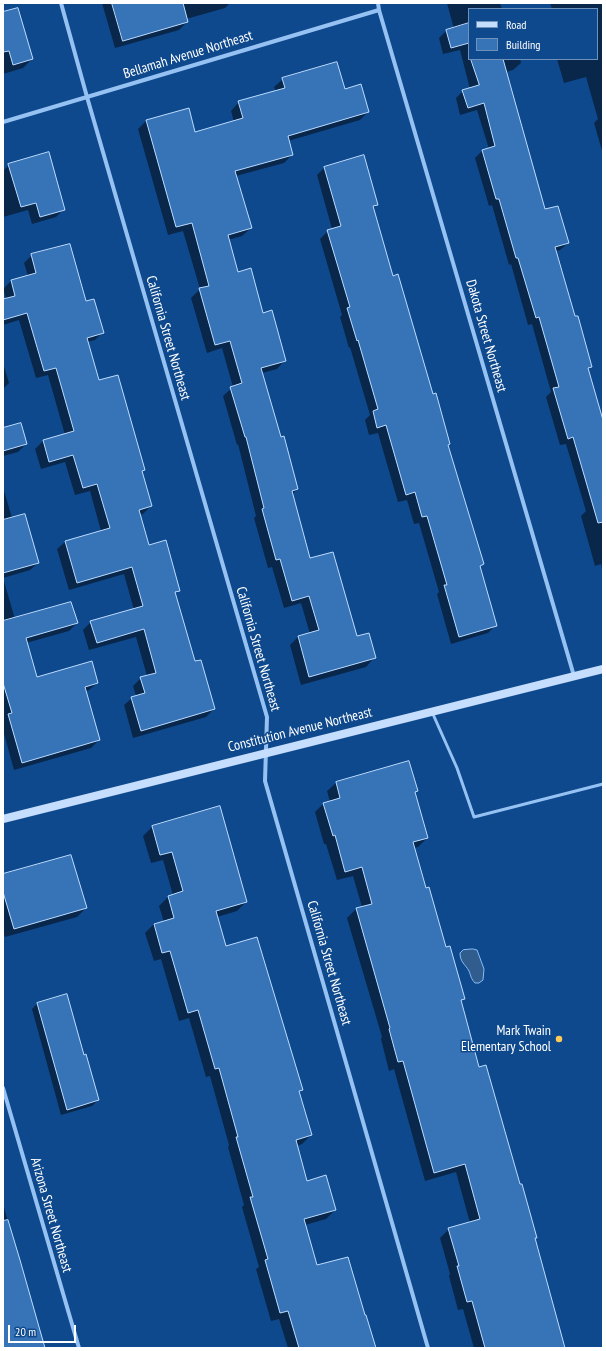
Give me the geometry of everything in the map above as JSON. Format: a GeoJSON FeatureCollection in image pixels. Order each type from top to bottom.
{"type":"FeatureCollection","features":[{"type":"Feature","properties":{"kind":"street","name":"California Street Northeast"},"geometry":{"type":"LineString","coordinates":[[61,3],[267,717],[265,781],[428,1348]]}},
{"type":"Feature","properties":{"kind":"street","name":"Dakota Street Northeast"},"geometry":{"type":"LineString","coordinates":[[378,3],[574,676]]}},
{"type":"Feature","properties":{"kind":"street","name":"Bellamah Avenue Northeast"},"geometry":{"type":"LineString","coordinates":[[3,122],[379,10]]}},
{"type":"Feature","properties":{"kind":"street","name":"Constitution Avenue Northeast"},"geometry":{"type":"LineString","coordinates":[[3,819],[266,752],[603,669]]}},
{"type":"Feature","properties":{"kind":"street","name":"Arizona Street Northeast"},"geometry":{"type":"LineString","coordinates":[[3,1088],[79,1348]]}},
{"type":"Feature","properties":{"kind":"lane"},"geometry":{"type":"LineString","coordinates":[[432,711],[456,768],[474,817],[603,784]]}},
{"type":"Feature","properties":{"kind":"water"},"geometry":{"type":"Polygon","coordinates":[[[463,950],[477,950],[484,969],[483,980],[479,983],[475,983],[460,956],[460,953],[463,950]]]}},
{"type":"Feature","properties":{"kind":"building"},"geometry":{"type":"Polygon","coordinates":[[[112,3],[183,3],[188,22],[123,41],[112,3]]]}},
{"type":"Feature","properties":{"kind":"building"},"geometry":{"type":"Polygon","coordinates":[[[18,8],[33,59],[13,65],[9,51],[3,52],[3,12],[18,8]]]}},
{"type":"Feature","properties":{"kind":"building"},"geometry":{"type":"Polygon","coordinates":[[[468,23],[468,43],[451,48],[446,30],[468,23]]]}},
{"type":"Feature","properties":{"kind":"building"},"geometry":{"type":"Polygon","coordinates":[[[471,60],[503,60],[545,209],[558,206],[569,243],[555,247],[575,316],[578,316],[592,367],[588,368],[603,420],[603,522],[598,523],[573,437],[568,439],[553,388],[559,387],[539,317],[536,318],[518,258],[516,258],[499,199],[496,199],[482,150],[495,146],[484,103],[468,108],[462,90],[479,85],[471,60]]]}},
{"type":"Feature","properties":{"kind":"building"},"geometry":{"type":"Polygon","coordinates":[[[337,62],[345,89],[361,84],[369,112],[288,136],[293,155],[235,171],[252,228],[228,235],[238,272],[251,268],[263,313],[272,310],[286,361],[261,368],[281,437],[284,436],[298,489],[292,491],[310,558],[333,552],[357,636],[369,633],[376,658],[309,677],[298,636],[319,630],[309,596],[292,601],[280,559],[276,560],[262,509],[264,508],[246,437],[230,387],[242,383],[230,341],[215,345],[199,288],[209,286],[192,223],[176,227],[146,120],[189,108],[195,132],[243,118],[238,101],[285,88],[282,78],[337,62]]]}},
{"type":"Feature","properties":{"kind":"building"},"geometry":{"type":"Polygon","coordinates":[[[49,152],[65,210],[40,217],[36,203],[21,207],[8,164],[49,152]]]}},
{"type":"Feature","properties":{"kind":"building"},"geometry":{"type":"Polygon","coordinates":[[[364,155],[378,205],[373,206],[393,276],[398,274],[433,394],[436,393],[450,444],[448,445],[484,564],[480,566],[497,626],[459,637],[444,585],[447,585],[427,516],[422,517],[415,492],[406,495],[386,425],[377,428],[373,411],[378,409],[347,308],[350,307],[327,230],[341,226],[324,167],[364,155]]]}},
{"type":"Feature","properties":{"kind":"building"},"geometry":{"type":"Polygon","coordinates":[[[70,244],[86,301],[94,299],[104,333],[87,338],[99,380],[118,375],[145,470],[142,471],[152,506],[139,510],[149,545],[166,540],[180,591],[175,592],[195,661],[201,660],[215,709],[141,731],[131,697],[145,693],[140,677],[156,673],[144,629],[97,643],[90,621],[143,606],[132,567],[77,583],[65,541],[110,528],[97,484],[83,488],[73,455],[49,462],[43,440],[74,431],[56,368],[44,371],[27,313],[3,320],[3,299],[15,296],[11,280],[36,273],[31,254],[70,244]]]}},
{"type":"Feature","properties":{"kind":"building"},"geometry":{"type":"Polygon","coordinates":[[[21,423],[27,444],[3,451],[3,428],[21,423]]]}},
{"type":"Feature","properties":{"kind":"building"},"geometry":{"type":"Polygon","coordinates":[[[25,514],[39,563],[3,573],[3,520],[25,514]]]}},
{"type":"Feature","properties":{"kind":"building"},"geometry":{"type":"Polygon","coordinates":[[[71,602],[78,623],[26,638],[37,677],[92,661],[98,683],[85,687],[100,740],[22,763],[8,714],[12,713],[3,683],[3,621],[71,602]]]}},
{"type":"Feature","properties":{"kind":"building"},"geometry":{"type":"Polygon","coordinates":[[[409,761],[418,791],[415,792],[428,838],[413,842],[426,888],[429,887],[446,947],[450,946],[465,999],[461,1000],[479,1067],[486,1065],[520,1184],[522,1184],[565,1348],[485,1348],[472,1301],[467,1302],[457,1266],[459,1266],[448,1228],[480,1219],[465,1164],[434,1173],[403,1061],[398,1062],[389,1029],[390,1028],[356,908],[372,904],[362,867],[345,872],[335,835],[333,836],[323,803],[340,798],[336,782],[409,761]]]}},
{"type":"Feature","properties":{"kind":"building"},"geometry":{"type":"Polygon","coordinates":[[[220,806],[247,902],[216,911],[226,946],[257,937],[303,1090],[299,1091],[312,1135],[296,1140],[307,1181],[326,1175],[336,1210],[304,1219],[317,1265],[348,1257],[376,1348],[299,1348],[288,1311],[280,1313],[265,1260],[268,1259],[250,1197],[253,1197],[219,1068],[215,1069],[198,1010],[188,1013],[170,951],[162,953],[154,924],[174,918],[168,896],[183,891],[172,852],[160,855],[152,826],[220,806]]]}},
{"type":"Feature","properties":{"kind":"building"},"geometry":{"type":"Polygon","coordinates":[[[71,855],[87,908],[14,929],[3,892],[3,874],[71,855]]]}},
{"type":"Feature","properties":{"kind":"building"},"geometry":{"type":"Polygon","coordinates":[[[67,994],[84,1055],[86,1054],[99,1100],[67,1110],[37,1003],[67,994]]]}},
{"type":"Feature","properties":{"kind":"building"},"geometry":{"type":"Polygon","coordinates":[[[8,1220],[45,1348],[3,1348],[3,1221],[8,1220]]]}},
{"type":"Feature","properties":{"kind":"place","name":"Mark Twain Elementary School"},"geometry":{"type":"Point","coordinates":[559,1039]}}]}
